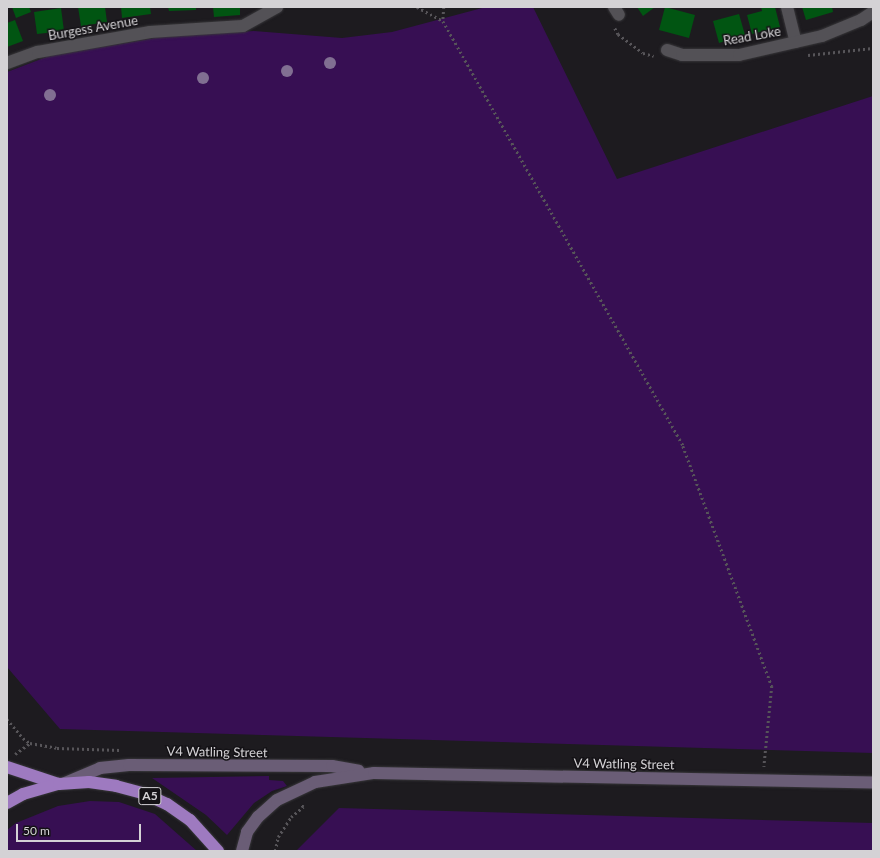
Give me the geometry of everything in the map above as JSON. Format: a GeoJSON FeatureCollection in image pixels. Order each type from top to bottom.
{"type":"FeatureCollection","features":[{"type":"Feature","properties":{"kind":"highway"},"geometry":{"type":"LineString","coordinates":[[9,763],[32,778],[61,784]]}},
{"type":"Feature","properties":{"kind":"highway","name":"A5"},"geometry":{"type":"LineString","coordinates":[[7,803],[23,794],[61,784],[103,784],[143,793],[167,804],[190,820],[218,851]]}},
{"type":"Feature","properties":{"kind":"street","name":"Burgess Avenue"},"geometry":{"type":"LineString","coordinates":[[7,63],[38,52],[150,32],[243,26],[277,7]]}},
{"type":"Feature","properties":{"kind":"street","name":"Read Loke"},"geometry":{"type":"LineString","coordinates":[[787,7],[796,42]]}},
{"type":"Feature","properties":{"kind":"street","name":"Read Loke"},"geometry":{"type":"LineString","coordinates":[[667,50],[682,55],[739,55],[822,36],[861,20],[873,12]]}},
{"type":"Feature","properties":{"kind":"street","name":"V4 Watling Street"},"geometry":{"type":"LineString","coordinates":[[61,784],[100,768],[129,765],[332,766],[374,773],[873,783]]}},
{"type":"Feature","properties":{"kind":"street","name":"V4 Watling Street"},"geometry":{"type":"LineString","coordinates":[[242,851],[247,832],[258,817],[277,800],[315,782],[374,773]]}},
{"type":"Feature","properties":{"kind":"path"},"geometry":{"type":"LineString","coordinates":[[417,7],[443,21],[684,446],[772,686],[764,769]]}},
{"type":"Feature","properties":{"kind":"path"},"geometry":{"type":"LineString","coordinates":[[443,21],[444,7]]}},
{"type":"Feature","properties":{"kind":"path"},"geometry":{"type":"LineString","coordinates":[[801,55],[873,48]]}},
{"type":"Feature","properties":{"kind":"path"},"geometry":{"type":"LineString","coordinates":[[9,763],[30,743]]}},
{"type":"Feature","properties":{"kind":"path"},"geometry":{"type":"LineString","coordinates":[[275,851],[278,837],[291,817],[303,807]]}},
{"type":"Feature","properties":{"kind":"shaded area"},"geometry":{"type":"Polygon","coordinates":[[[486,7],[533,7],[617,179],[873,96],[873,753],[60,729],[7,667],[7,72],[49,56],[161,37],[254,31],[342,38],[392,32],[486,7]]]}},
{"type":"Feature","properties":{"kind":"shaded area"},"geometry":{"type":"Polygon","coordinates":[[[269,776],[269,780],[283,781],[287,786],[272,791],[254,803],[227,835],[206,815],[152,778],[269,776]]]}},
{"type":"Feature","properties":{"kind":"shaded area"},"geometry":{"type":"Polygon","coordinates":[[[90,801],[119,802],[155,814],[197,851],[7,851],[7,830],[16,823],[58,806],[90,801]]]}},
{"type":"Feature","properties":{"kind":"shaded area"},"geometry":{"type":"Polygon","coordinates":[[[339,808],[873,823],[873,851],[296,851],[339,808]]]}},
{"type":"Feature","properties":{"kind":"building"},"geometry":{"type":"Polygon","coordinates":[[[12,7],[29,7],[31,12],[16,18],[12,7]]]}},
{"type":"Feature","properties":{"kind":"building"},"geometry":{"type":"Polygon","coordinates":[[[78,7],[105,7],[107,22],[81,26],[78,7]]]}},
{"type":"Feature","properties":{"kind":"building"},"geometry":{"type":"Polygon","coordinates":[[[121,7],[150,7],[151,14],[122,18],[121,7]]]}},
{"type":"Feature","properties":{"kind":"building"},"geometry":{"type":"Polygon","coordinates":[[[168,7],[196,7],[196,10],[169,11],[168,7]]]}},
{"type":"Feature","properties":{"kind":"building"},"geometry":{"type":"Polygon","coordinates":[[[213,7],[240,7],[240,15],[214,17],[213,7]]]}},
{"type":"Feature","properties":{"kind":"building"},"geometry":{"type":"Polygon","coordinates":[[[637,7],[655,7],[643,16],[637,7]]]}},
{"type":"Feature","properties":{"kind":"building"},"geometry":{"type":"Polygon","coordinates":[[[665,7],[695,15],[689,38],[659,30],[665,7]]]}},
{"type":"Feature","properties":{"kind":"building"},"geometry":{"type":"Polygon","coordinates":[[[761,7],[775,7],[780,27],[752,34],[747,15],[762,11],[761,7]]]}},
{"type":"Feature","properties":{"kind":"building"},"geometry":{"type":"Polygon","coordinates":[[[802,7],[832,7],[833,12],[806,20],[802,7]]]}},
{"type":"Feature","properties":{"kind":"building"},"geometry":{"type":"Polygon","coordinates":[[[61,8],[64,31],[37,34],[34,12],[61,8]]]}},
{"type":"Feature","properties":{"kind":"building"},"geometry":{"type":"Polygon","coordinates":[[[739,14],[745,35],[719,43],[713,21],[739,14]]]}},
{"type":"Feature","properties":{"kind":"building"},"geometry":{"type":"Polygon","coordinates":[[[15,20],[23,41],[7,47],[7,23],[15,20]]]}}]}
